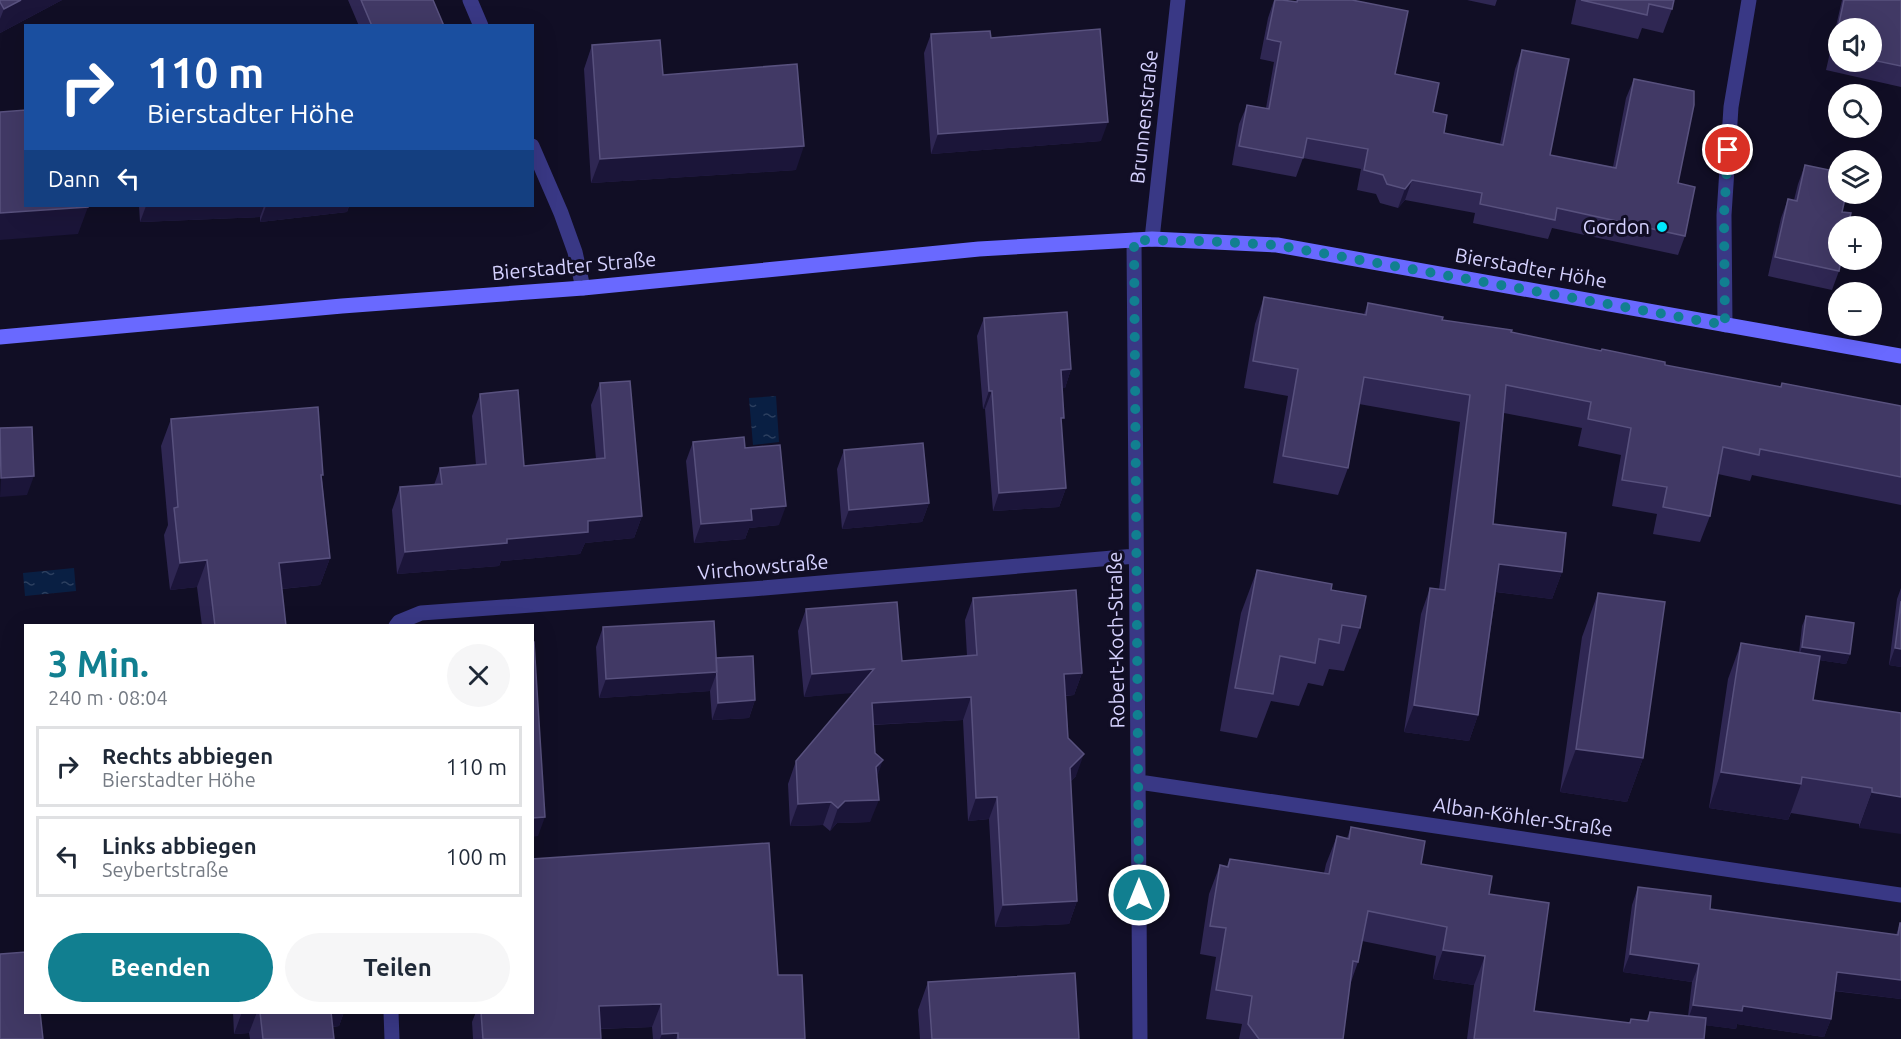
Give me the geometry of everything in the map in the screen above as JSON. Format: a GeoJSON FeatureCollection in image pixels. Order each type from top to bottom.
{"type":"FeatureCollection","features":[{"type":"Feature","properties":{"kind":"main road","name":"Bierstadter Straße"},"geometry":{"type":"LineString","coordinates":[[0,337],[342,306],[583,288],[979,249],[1152,239]]}},
{"type":"Feature","properties":{"kind":"main road","name":"Bierstadter Höhe"},"geometry":{"type":"LineString","coordinates":[[1152,239],[1276,245],[1901,356]]}},
{"type":"Feature","properties":{"kind":"street"},"geometry":{"type":"LineString","coordinates":[[470,0],[480,24]]}},
{"type":"Feature","properties":{"kind":"street","name":"Brunnenstraße"},"geometry":{"type":"LineString","coordinates":[[1152,239],[1178,0]]}},
{"type":"Feature","properties":{"kind":"street"},"geometry":{"type":"LineString","coordinates":[[1725,325],[1724,215],[1731,107],[1749,0]]}},
{"type":"Feature","properties":{"kind":"street"},"geometry":{"type":"LineString","coordinates":[[534,151],[575,252],[583,288]]}},
{"type":"Feature","properties":{"kind":"street","name":"Robert-Koch-Straße"},"geometry":{"type":"LineString","coordinates":[[1134,240],[1140,1039]]}},
{"type":"Feature","properties":{"kind":"street","name":"Virchowstraße"},"geometry":{"type":"LineString","coordinates":[[398,624],[421,613],[764,588],[1136,556]]}},
{"type":"Feature","properties":{"kind":"street","name":"Alban-Köhler-Straße"},"geometry":{"type":"LineString","coordinates":[[1139,782],[1901,895]]}},
{"type":"Feature","properties":{"kind":"street"},"geometry":{"type":"LineString","coordinates":[[391,1014],[392,1039]]}},
{"type":"Feature","properties":{"kind":"water"},"geometry":{"type":"Polygon","coordinates":[[[776,396],[779,442],[753,445],[749,398],[776,396]]]}},
{"type":"Feature","properties":{"kind":"water"},"geometry":{"type":"Polygon","coordinates":[[[74,568],[76,591],[25,596],[23,573],[74,568]]]}},
{"type":"Feature","properties":{"kind":"building"},"geometry":{"type":"Polygon","coordinates":[[[0,0],[21,0],[4,9],[0,0]]]}},
{"type":"Feature","properties":{"kind":"building"},"geometry":{"type":"Polygon","coordinates":[[[361,0],[433,0],[443,24],[371,24],[361,0]]]}},
{"type":"Feature","properties":{"kind":"building"},"geometry":{"type":"Polygon","coordinates":[[[1275,0],[1297,2],[1298,0],[1352,0],[1408,11],[1395,74],[1439,83],[1433,112],[1447,115],[1444,133],[1503,145],[1522,50],[1569,59],[1550,155],[1616,168],[1634,79],[1694,91],[1694,105],[1678,183],[1695,187],[1685,236],[1557,208],[1555,220],[1480,204],[1482,193],[1412,180],[1405,189],[1387,184],[1383,175],[1364,170],[1368,149],[1307,138],[1303,158],[1239,146],[1247,105],[1269,109],[1281,42],[1267,39],[1275,0]]]}},
{"type":"Feature","properties":{"kind":"building"},"geometry":{"type":"Polygon","coordinates":[[[1581,0],[1674,0],[1672,9],[1649,4],[1647,15],[1581,0]]]}},
{"type":"Feature","properties":{"kind":"building"},"geometry":{"type":"Polygon","coordinates":[[[1844,0],[1901,0],[1901,66],[1882,62],[1882,18],[1840,18],[1844,0]]]}},
{"type":"Feature","properties":{"kind":"building"},"geometry":{"type":"Polygon","coordinates":[[[1100,29],[1108,122],[938,134],[931,34],[990,31],[991,38],[1100,29]]]}},
{"type":"Feature","properties":{"kind":"building"},"geometry":{"type":"Polygon","coordinates":[[[660,40],[663,75],[797,64],[804,146],[600,159],[592,45],[660,40]]]}},
{"type":"Feature","properties":{"kind":"building"},"geometry":{"type":"Polygon","coordinates":[[[24,110],[24,207],[88,207],[0,213],[0,112],[24,110]]]}},
{"type":"Feature","properties":{"kind":"building"},"geometry":{"type":"Polygon","coordinates":[[[1805,165],[1828,170],[1828,204],[1844,204],[1842,212],[1851,213],[1850,216],[1828,216],[1828,269],[1775,257],[1788,199],[1797,201],[1805,165]]]}},
{"type":"Feature","properties":{"kind":"building"},"geometry":{"type":"Polygon","coordinates":[[[1264,297],[1366,315],[1368,303],[1443,317],[1442,320],[1512,330],[1511,332],[1601,351],[1602,349],[1665,362],[1665,365],[1781,387],[1782,383],[1901,406],[1901,477],[1760,449],[1759,455],[1723,447],[1710,516],[1663,507],[1667,487],[1622,480],[1631,428],[1588,419],[1591,402],[1506,385],[1493,524],[1566,533],[1562,572],[1499,564],[1478,715],[1414,705],[1430,588],[1445,590],[1470,395],[1364,377],[1348,468],[1283,456],[1298,369],[1253,361],[1264,297]]]}},
{"type":"Feature","properties":{"kind":"building"},"geometry":{"type":"Polygon","coordinates":[[[1067,312],[1071,369],[1061,370],[1064,418],[1061,418],[1066,488],[999,493],[984,318],[1067,312]]]}},
{"type":"Feature","properties":{"kind":"building"},"geometry":{"type":"Polygon","coordinates":[[[630,381],[642,516],[588,521],[588,532],[507,539],[507,543],[405,552],[400,487],[442,484],[440,468],[486,464],[480,394],[518,390],[524,466],[605,458],[600,383],[630,381]]]}},
{"type":"Feature","properties":{"kind":"building"},"geometry":{"type":"Polygon","coordinates":[[[318,407],[323,475],[321,475],[330,558],[279,563],[286,624],[215,624],[207,560],[180,563],[174,508],[178,507],[171,419],[318,407]]]}},
{"type":"Feature","properties":{"kind":"building"},"geometry":{"type":"Polygon","coordinates":[[[32,427],[34,476],[1,478],[0,428],[32,427]]]}},
{"type":"Feature","properties":{"kind":"building"},"geometry":{"type":"Polygon","coordinates":[[[744,437],[745,448],[780,445],[786,506],[751,509],[752,520],[701,524],[693,442],[744,437]]]}},
{"type":"Feature","properties":{"kind":"building"},"geometry":{"type":"Polygon","coordinates":[[[923,443],[929,503],[849,510],[844,450],[923,443]]]}},
{"type":"Feature","properties":{"kind":"building"},"geometry":{"type":"Polygon","coordinates":[[[1257,570],[1332,584],[1331,590],[1366,596],[1360,628],[1342,625],[1339,643],[1319,639],[1315,663],[1280,656],[1273,694],[1235,688],[1257,570]]]}},
{"type":"Feature","properties":{"kind":"building"},"geometry":{"type":"Polygon","coordinates":[[[1076,590],[1082,673],[1064,674],[1068,738],[1084,754],[1070,768],[1077,901],[1003,905],[997,797],[976,798],[971,697],[872,703],[875,753],[883,760],[876,767],[879,800],[845,801],[838,808],[831,802],[798,804],[796,761],[874,669],[812,674],[806,609],[897,602],[902,661],[977,655],[973,598],[1076,590]]]}},
{"type":"Feature","properties":{"kind":"building"},"geometry":{"type":"Polygon","coordinates":[[[1598,593],[1665,602],[1643,758],[1576,749],[1598,593]]]}},
{"type":"Feature","properties":{"kind":"building"},"geometry":{"type":"Polygon","coordinates":[[[1901,601],[1901,649],[1895,648],[1901,601]]]}},
{"type":"Feature","properties":{"kind":"building"},"geometry":{"type":"Polygon","coordinates":[[[1806,616],[1854,623],[1850,654],[1802,647],[1806,616]]]}},
{"type":"Feature","properties":{"kind":"building"},"geometry":{"type":"Polygon","coordinates":[[[714,621],[717,672],[606,679],[603,627],[714,621]]]}},
{"type":"Feature","properties":{"kind":"building"},"geometry":{"type":"Polygon","coordinates":[[[534,642],[545,817],[534,818],[534,642]]]}},
{"type":"Feature","properties":{"kind":"building"},"geometry":{"type":"Polygon","coordinates":[[[1741,643],[1820,656],[1813,700],[1901,713],[1901,797],[1872,792],[1872,788],[1802,777],[1801,784],[1721,772],[1741,643]]]}},
{"type":"Feature","properties":{"kind":"building"},"geometry":{"type":"Polygon","coordinates":[[[753,656],[755,700],[718,703],[716,658],[753,656]]]}},
{"type":"Feature","properties":{"kind":"building"},"geometry":{"type":"Polygon","coordinates":[[[1351,827],[1425,841],[1421,864],[1492,876],[1489,894],[1549,903],[1534,1011],[1630,1023],[1631,1019],[1648,1021],[1650,1012],[1706,1018],[1704,1039],[1474,1039],[1485,956],[1443,950],[1447,927],[1368,911],[1358,962],[1353,961],[1343,1039],[1259,1039],[1248,1024],[1252,996],[1216,990],[1226,928],[1210,926],[1220,865],[1228,867],[1230,859],[1329,874],[1337,836],[1349,839],[1351,827]]]}},
{"type":"Feature","properties":{"kind":"building"},"geometry":{"type":"Polygon","coordinates":[[[769,843],[778,975],[802,975],[805,1039],[678,1039],[678,1033],[662,1034],[661,1004],[599,1006],[601,1039],[483,1039],[481,1014],[534,1014],[534,859],[769,843]]]}},
{"type":"Feature","properties":{"kind":"building"},"geometry":{"type":"Polygon","coordinates":[[[1638,887],[1711,896],[1710,909],[1898,935],[1901,923],[1901,980],[1837,972],[1831,1019],[1743,1006],[1742,1011],[1693,1005],[1699,964],[1630,954],[1638,887]]]}},
{"type":"Feature","properties":{"kind":"building"},"geometry":{"type":"Polygon","coordinates":[[[24,952],[24,1014],[40,1014],[43,1039],[0,1039],[0,954],[24,952]]]}},
{"type":"Feature","properties":{"kind":"building"},"geometry":{"type":"Polygon","coordinates":[[[1075,973],[1079,1039],[932,1039],[928,982],[1075,973]]]}},
{"type":"Feature","properties":{"kind":"building"},"geometry":{"type":"Polygon","coordinates":[[[260,1014],[331,1014],[334,1039],[263,1039],[260,1014]]]}},
{"type":"Feature","properties":{"kind":"place","name":"Gordon"},"geometry":{"type":"Point","coordinates":[1662,227]}},
{"type":"Feature","properties":{"kind":"route"},"geometry":{"type":"LineString","coordinates":[[1139,895],[1134,240],[1276,245],[1725,325],[1724,215],[1728,150]]}}]}
